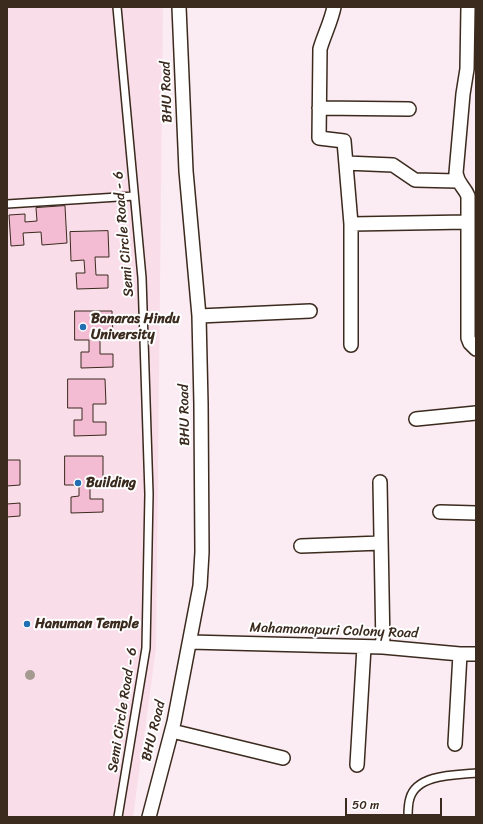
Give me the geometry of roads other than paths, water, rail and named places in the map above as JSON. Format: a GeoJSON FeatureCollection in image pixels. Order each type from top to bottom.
{"type":"FeatureCollection","features":[{"type":"Feature","properties":{"kind":"street","name":"BHU Road"},"geometry":{"type":"LineString","coordinates":[[149,817],[172,731],[190,642],[200,586],[202,552],[199,316],[186,171],[179,7]]}},
{"type":"Feature","properties":{"kind":"street"},"geometry":{"type":"LineString","coordinates":[[334,7],[332,17],[323,36],[320,49],[319,138],[344,141],[351,224],[351,345]]}},
{"type":"Feature","properties":{"kind":"street"},"geometry":{"type":"LineString","coordinates":[[468,7],[467,69],[463,94],[456,172],[457,181],[468,196],[468,338],[470,343],[476,349]]}},
{"type":"Feature","properties":{"kind":"street"},"geometry":{"type":"LineString","coordinates":[[319,108],[409,109]]}},
{"type":"Feature","properties":{"kind":"street"},"geometry":{"type":"LineString","coordinates":[[346,163],[393,165],[415,180],[457,181]]}},
{"type":"Feature","properties":{"kind":"street"},"geometry":{"type":"LineString","coordinates":[[351,224],[467,222]]}},
{"type":"Feature","properties":{"kind":"street"},"geometry":{"type":"LineString","coordinates":[[199,316],[310,311]]}},
{"type":"Feature","properties":{"kind":"street"},"geometry":{"type":"LineString","coordinates":[[416,419],[476,413]]}},
{"type":"Feature","properties":{"kind":"street"},"geometry":{"type":"LineString","coordinates":[[380,482],[383,647]]}},
{"type":"Feature","properties":{"kind":"street"},"geometry":{"type":"LineString","coordinates":[[440,512],[476,512]]}},
{"type":"Feature","properties":{"kind":"street"},"geometry":{"type":"LineString","coordinates":[[301,546],[381,543]]}},
{"type":"Feature","properties":{"kind":"street","name":"Mahamanapuri Colony Road"},"geometry":{"type":"LineString","coordinates":[[190,642],[383,647],[460,654],[476,654]]}},
{"type":"Feature","properties":{"kind":"street"},"geometry":{"type":"LineString","coordinates":[[357,765],[364,647]]}},
{"type":"Feature","properties":{"kind":"street"},"geometry":{"type":"LineString","coordinates":[[455,744],[460,654]]}},
{"type":"Feature","properties":{"kind":"street"},"geometry":{"type":"LineString","coordinates":[[172,731],[283,758]]}},
{"type":"Feature","properties":{"kind":"lane","name":"Semi Circle Road - 6"},"geometry":{"type":"LineString","coordinates":[[117,7],[142,278],[149,494],[146,648],[118,817]]}},
{"type":"Feature","properties":{"kind":"lane"},"geometry":{"type":"LineString","coordinates":[[7,204],[134,196]]}},
{"type":"Feature","properties":{"kind":"lane"},"geometry":{"type":"LineString","coordinates":[[408,817],[410,797],[416,789],[424,783],[441,776],[476,773]]}},
{"type":"Feature","properties":{"kind":"place","name":"Banaras Hindu University"},"geometry":{"type":"Point","coordinates":[83,327]}},
{"type":"Feature","properties":{"kind":"place","name":"Building"},"geometry":{"type":"Point","coordinates":[78,483]}},
{"type":"Feature","properties":{"kind":"place","name":"Hanuman Temple"},"geometry":{"type":"Point","coordinates":[27,624]}}]}
